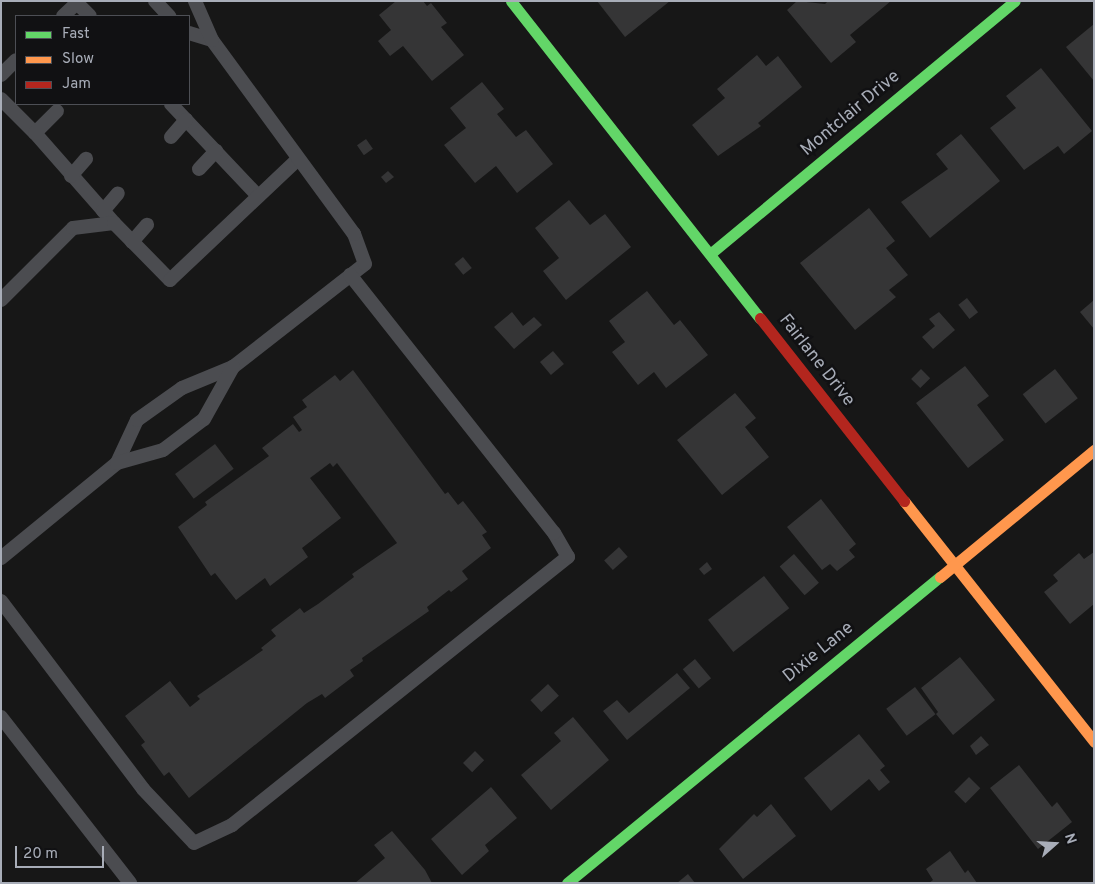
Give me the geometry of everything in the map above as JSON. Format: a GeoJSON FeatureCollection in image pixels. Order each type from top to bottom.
{"type":"FeatureCollection","features":[{"type":"Feature","properties":{"kind":"street","name":"Fairlane Drive"},"geometry":{"type":"LineString","coordinates":[[511,1],[1094,742]]}},
{"type":"Feature","properties":{"kind":"street","name":"Montclair Drive"},"geometry":{"type":"LineString","coordinates":[[710,254],[1015,1]]}},
{"type":"Feature","properties":{"kind":"street","name":"Dixie Lane"},"geometry":{"type":"LineString","coordinates":[[567,883],[1094,450]]}},
{"type":"Feature","properties":{"kind":"lane"},"geometry":{"type":"LineString","coordinates":[[155,1],[167,15]]}},
{"type":"Feature","properties":{"kind":"lane"},"geometry":{"type":"LineString","coordinates":[[117,463],[138,420],[182,388],[233,367],[365,264],[354,234],[212,40],[195,1]]}},
{"type":"Feature","properties":{"kind":"lane"},"geometry":{"type":"LineString","coordinates":[[64,15],[78,2],[89,15]]}},
{"type":"Feature","properties":{"kind":"lane"},"geometry":{"type":"LineString","coordinates":[[190,33],[212,40]]}},
{"type":"Feature","properties":{"kind":"lane"},"geometry":{"type":"LineString","coordinates":[[1,75],[15,61]]}},
{"type":"Feature","properties":{"kind":"lane"},"geometry":{"type":"LineString","coordinates":[[1,99],[36,132],[71,176],[170,280],[298,158]]}},
{"type":"Feature","properties":{"kind":"lane"},"geometry":{"type":"LineString","coordinates":[[172,105],[258,196]]}},
{"type":"Feature","properties":{"kind":"lane"},"geometry":{"type":"LineString","coordinates":[[36,132],[57,110]]}},
{"type":"Feature","properties":{"kind":"lane"},"geometry":{"type":"LineString","coordinates":[[171,137],[186,120]]}},
{"type":"Feature","properties":{"kind":"lane"},"geometry":{"type":"LineString","coordinates":[[199,170],[216,151]]}},
{"type":"Feature","properties":{"kind":"lane"},"geometry":{"type":"LineString","coordinates":[[71,176],[86,159]]}},
{"type":"Feature","properties":{"kind":"lane"},"geometry":{"type":"LineString","coordinates":[[103,211],[118,193]]}},
{"type":"Feature","properties":{"kind":"lane"},"geometry":{"type":"LineString","coordinates":[[1,300],[73,228],[114,223]]}},
{"type":"Feature","properties":{"kind":"lane"},"geometry":{"type":"LineString","coordinates":[[132,242],[147,225]]}},
{"type":"Feature","properties":{"kind":"lane"},"geometry":{"type":"LineString","coordinates":[[1,601],[143,789],[194,843],[232,825],[568,558],[554,533],[350,275]]}},
{"type":"Feature","properties":{"kind":"lane"},"geometry":{"type":"LineString","coordinates":[[1,558],[117,463],[163,450],[204,419],[233,367]]}},
{"type":"Feature","properties":{"kind":"lane"},"geometry":{"type":"LineString","coordinates":[[1,717],[130,883]]}},
{"type":"Feature","properties":{"kind":"building"},"geometry":{"type":"Polygon","coordinates":[[[396,1],[423,1],[427,6],[431,3],[447,23],[441,27],[464,55],[432,81],[403,46],[390,56],[378,41],[391,30],[379,15],[396,1]]]}},
{"type":"Feature","properties":{"kind":"building"},"geometry":{"type":"Polygon","coordinates":[[[597,1],[670,1],[625,37],[597,1]]]}},
{"type":"Feature","properties":{"kind":"building"},"geometry":{"type":"Polygon","coordinates":[[[797,1],[825,4],[828,1],[891,1],[850,35],[856,42],[831,63],[787,10],[797,1]]]}},
{"type":"Feature","properties":{"kind":"building"},"geometry":{"type":"Polygon","coordinates":[[[1094,24],[1094,81],[1066,47],[1094,24]]]}},
{"type":"Feature","properties":{"kind":"building"},"geometry":{"type":"Polygon","coordinates":[[[757,55],[766,66],[778,56],[802,87],[758,123],[761,126],[718,156],[692,125],[725,98],[717,89],[757,55]]]}},
{"type":"Feature","properties":{"kind":"building"},"geometry":{"type":"Polygon","coordinates":[[[1041,68],[1092,131],[1064,154],[1058,146],[1024,170],[990,128],[1016,108],[1006,96],[1041,68]]]}},
{"type":"Feature","properties":{"kind":"building"},"geometry":{"type":"Polygon","coordinates":[[[482,82],[504,109],[497,114],[516,137],[526,130],[553,164],[517,193],[496,166],[475,183],[444,145],[466,128],[450,108],[482,82]]]}},
{"type":"Feature","properties":{"kind":"building"},"geometry":{"type":"Polygon","coordinates":[[[961,134],[1000,181],[930,238],[901,202],[948,169],[936,154],[961,134]]]}},
{"type":"Feature","properties":{"kind":"building"},"geometry":{"type":"Polygon","coordinates":[[[366,139],[373,149],[364,155],[357,145],[366,139]]]}},
{"type":"Feature","properties":{"kind":"building"},"geometry":{"type":"Polygon","coordinates":[[[388,171],[394,177],[386,183],[381,177],[388,171]]]}},
{"type":"Feature","properties":{"kind":"building"},"geometry":{"type":"Polygon","coordinates":[[[569,200],[590,225],[605,214],[631,247],[566,300],[543,271],[559,258],[535,228],[569,200]]]}},
{"type":"Feature","properties":{"kind":"building"},"geometry":{"type":"Polygon","coordinates":[[[869,208],[895,241],[886,248],[908,275],[889,290],[896,297],[855,330],[800,263],[869,208]]]}},
{"type":"Feature","properties":{"kind":"building"},"geometry":{"type":"Polygon","coordinates":[[[463,257],[472,268],[463,275],[454,264],[463,257]]]}},
{"type":"Feature","properties":{"kind":"building"},"geometry":{"type":"Polygon","coordinates":[[[647,291],[674,325],[680,320],[708,355],[666,388],[654,372],[638,385],[612,352],[625,342],[609,321],[647,291]]]}},
{"type":"Feature","properties":{"kind":"building"},"geometry":{"type":"Polygon","coordinates":[[[967,298],[978,312],[969,319],[958,305],[967,298]]]}},
{"type":"Feature","properties":{"kind":"building"},"geometry":{"type":"Polygon","coordinates":[[[1094,300],[1094,329],[1080,312],[1094,300]]]}},
{"type":"Feature","properties":{"kind":"building"},"geometry":{"type":"Polygon","coordinates":[[[512,312],[523,326],[534,317],[542,325],[514,349],[494,327],[512,312]]]}},
{"type":"Feature","properties":{"kind":"building"},"geometry":{"type":"Polygon","coordinates":[[[939,312],[955,330],[933,349],[922,337],[935,326],[929,319],[939,312]]]}},
{"type":"Feature","properties":{"kind":"building"},"geometry":{"type":"Polygon","coordinates":[[[553,351],[564,364],[551,375],[540,362],[553,351]]]}},
{"type":"Feature","properties":{"kind":"building"},"geometry":{"type":"Polygon","coordinates":[[[965,366],[989,396],[977,405],[1004,440],[968,468],[916,403],[965,366]]]}},
{"type":"Feature","properties":{"kind":"building"},"geometry":{"type":"Polygon","coordinates":[[[921,369],[930,378],[920,388],[911,379],[921,369]]]}},
{"type":"Feature","properties":{"kind":"building"},"geometry":{"type":"Polygon","coordinates":[[[1055,369],[1078,398],[1045,423],[1023,394],[1055,369]]]}},
{"type":"Feature","properties":{"kind":"building"},"geometry":{"type":"Polygon","coordinates":[[[353,370],[445,494],[448,492],[458,505],[463,501],[487,532],[482,535],[491,548],[462,571],[468,579],[451,592],[449,590],[427,607],[429,611],[362,658],[363,661],[350,670],[354,676],[325,698],[322,694],[307,703],[189,798],[169,772],[164,776],[141,745],[145,742],[125,716],[170,681],[190,707],[200,699],[197,696],[263,650],[261,648],[276,636],[271,630],[300,608],[304,613],[318,604],[354,577],[352,574],[397,543],[337,463],[333,467],[330,463],[310,478],[341,518],[302,548],[308,557],[270,586],[265,578],[236,600],[215,573],[211,576],[178,527],[207,505],[205,502],[269,456],[262,448],[293,424],[299,432],[302,430],[293,417],[307,407],[302,400],[335,375],[340,381],[353,370]]]}},
{"type":"Feature","properties":{"kind":"building"},"geometry":{"type":"Polygon","coordinates":[[[735,393],[756,418],[745,427],[769,457],[722,495],[677,440],[735,393]]]}},
{"type":"Feature","properties":{"kind":"building"},"geometry":{"type":"Polygon","coordinates":[[[215,444],[234,469],[194,499],[175,474],[215,444]]]}},
{"type":"Feature","properties":{"kind":"building"},"geometry":{"type":"Polygon","coordinates":[[[821,499],[856,544],[849,550],[855,557],[837,571],[830,564],[822,570],[787,527],[821,499]]]}},
{"type":"Feature","properties":{"kind":"building"},"geometry":{"type":"Polygon","coordinates":[[[619,547],[628,557],[613,570],[604,560],[619,547]]]}},
{"type":"Feature","properties":{"kind":"building"},"geometry":{"type":"Polygon","coordinates":[[[1094,552],[1094,604],[1070,624],[1044,592],[1058,581],[1053,575],[1079,553],[1084,559],[1094,552]]]}},
{"type":"Feature","properties":{"kind":"building"},"geometry":{"type":"Polygon","coordinates":[[[794,554],[819,583],[805,595],[780,566],[794,554]]]}},
{"type":"Feature","properties":{"kind":"building"},"geometry":{"type":"Polygon","coordinates":[[[707,562],[712,569],[704,575],[699,569],[707,562]]]}},
{"type":"Feature","properties":{"kind":"building"},"geometry":{"type":"Polygon","coordinates":[[[764,576],[789,608],[733,652],[708,620],[764,576]]]}},
{"type":"Feature","properties":{"kind":"building"},"geometry":{"type":"Polygon","coordinates":[[[960,657],[995,700],[953,735],[936,714],[938,712],[921,688],[960,657]]]}},
{"type":"Feature","properties":{"kind":"building"},"geometry":{"type":"Polygon","coordinates":[[[695,659],[711,678],[699,688],[683,669],[695,659]]]}},
{"type":"Feature","properties":{"kind":"building"},"geometry":{"type":"Polygon","coordinates":[[[677,673],[690,688],[627,740],[603,711],[617,700],[629,713],[677,673]]]}},
{"type":"Feature","properties":{"kind":"building"},"geometry":{"type":"Polygon","coordinates":[[[548,684],[559,696],[541,712],[530,700],[548,684]]]}},
{"type":"Feature","properties":{"kind":"building"},"geometry":{"type":"Polygon","coordinates":[[[915,687],[935,714],[907,736],[886,709],[915,687]]]}},
{"type":"Feature","properties":{"kind":"building"},"geometry":{"type":"Polygon","coordinates":[[[573,717],[609,760],[551,810],[521,775],[561,741],[554,733],[573,717]]]}},
{"type":"Feature","properties":{"kind":"building"},"geometry":{"type":"Polygon","coordinates":[[[859,734],[885,766],[880,770],[890,782],[879,791],[869,779],[831,811],[804,778],[859,734]]]}},
{"type":"Feature","properties":{"kind":"building"},"geometry":{"type":"Polygon","coordinates":[[[981,736],[989,745],[976,755],[970,746],[981,736]]]}},
{"type":"Feature","properties":{"kind":"building"},"geometry":{"type":"Polygon","coordinates":[[[475,751],[484,760],[472,772],[463,763],[475,751]]]}},
{"type":"Feature","properties":{"kind":"building"},"geometry":{"type":"Polygon","coordinates":[[[1019,765],[1052,807],[1057,802],[1072,822],[1038,849],[990,788],[1019,765]]]}},
{"type":"Feature","properties":{"kind":"building"},"geometry":{"type":"Polygon","coordinates":[[[969,777],[980,788],[965,803],[954,792],[969,777]]]}},
{"type":"Feature","properties":{"kind":"building"},"geometry":{"type":"Polygon","coordinates":[[[491,787],[517,818],[485,845],[489,851],[462,875],[431,839],[491,787]]]}},
{"type":"Feature","properties":{"kind":"building"},"geometry":{"type":"Polygon","coordinates":[[[771,804],[796,836],[743,879],[719,849],[754,814],[757,817],[771,804]]]}},
{"type":"Feature","properties":{"kind":"building"},"geometry":{"type":"Polygon","coordinates":[[[392,831],[425,870],[432,883],[355,883],[385,858],[374,845],[392,831]]]}},
{"type":"Feature","properties":{"kind":"building"},"geometry":{"type":"Polygon","coordinates":[[[950,851],[965,873],[968,870],[977,883],[929,883],[933,880],[926,869],[950,851]]]}},
{"type":"Feature","properties":{"kind":"building"},"geometry":{"type":"Polygon","coordinates":[[[688,874],[695,883],[677,883],[688,874]]]}},
{"type":"Feature","properties":{"kind":"traffic: fast"},"geometry":{"type":"LineString","coordinates":[[511,1],[760,318]]}},
{"type":"Feature","properties":{"kind":"traffic: fast"},"geometry":{"type":"LineString","coordinates":[[710,254],[1015,1]]}},
{"type":"Feature","properties":{"kind":"traffic: fast"},"geometry":{"type":"LineString","coordinates":[[567,883],[940,577]]}},
{"type":"Feature","properties":{"kind":"traffic: slow"},"geometry":{"type":"LineString","coordinates":[[940,577],[1094,450]]}},
{"type":"Feature","properties":{"kind":"traffic: slow"},"geometry":{"type":"LineString","coordinates":[[904,501],[1094,742]]}},
{"type":"Feature","properties":{"kind":"traffic: jam"},"geometry":{"type":"LineString","coordinates":[[760,318],[904,501]]}}]}
